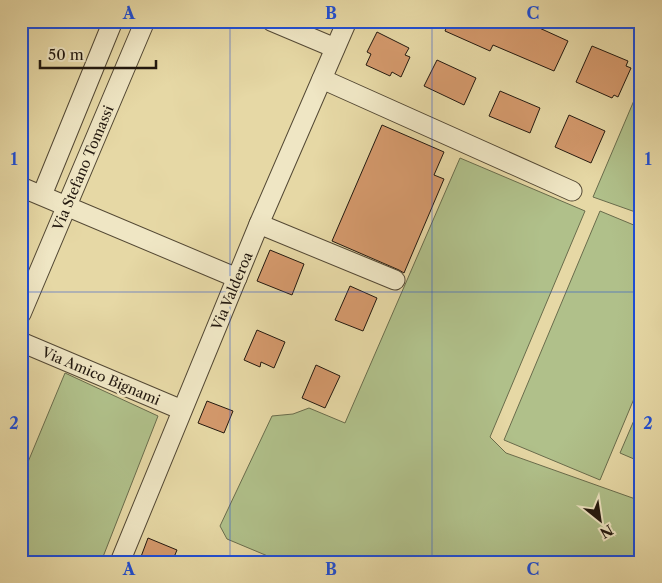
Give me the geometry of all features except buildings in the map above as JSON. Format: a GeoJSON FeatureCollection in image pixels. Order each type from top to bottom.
{"type":"FeatureCollection","features":[{"type":"Feature","properties":{"kind":"street","name":"Via Stefano Tomassi"},"geometry":{"type":"LineString","coordinates":[[42,195],[114,21]]}},
{"type":"Feature","properties":{"kind":"street","name":"Via Stefano Tomassi"},"geometry":{"type":"LineString","coordinates":[[21,314],[145,21]]}},
{"type":"Feature","properties":{"kind":"street"},"geometry":{"type":"LineString","coordinates":[[271,21],[335,48]]}},
{"type":"Feature","properties":{"kind":"street","name":"Via Valderoa"},"geometry":{"type":"LineString","coordinates":[[120,562],[259,224],[347,21]]}},
{"type":"Feature","properties":{"kind":"street"},"geometry":{"type":"LineString","coordinates":[[322,79],[572,191]]}},
{"type":"Feature","properties":{"kind":"street"},"geometry":{"type":"LineString","coordinates":[[21,186],[238,278]]}},
{"type":"Feature","properties":{"kind":"street"},"geometry":{"type":"LineString","coordinates":[[259,224],[395,280]]}},
{"type":"Feature","properties":{"kind":"street","name":"Via Amico Bignami"},"geometry":{"type":"LineString","coordinates":[[21,342],[182,410]]}},
{"type":"Feature","properties":{"kind":"green space"},"geometry":{"type":"Polygon","coordinates":[[[641,84],[641,214],[593,197],[641,84]]]}},
{"type":"Feature","properties":{"kind":"green space"},"geometry":{"type":"Polygon","coordinates":[[[460,158],[585,211],[490,437],[506,453],[641,501],[641,562],[282,562],[227,539],[220,526],[272,416],[293,414],[309,408],[345,423],[460,158]]]}},
{"type":"Feature","properties":{"kind":"green space"},"geometry":{"type":"Polygon","coordinates":[[[600,211],[641,228],[641,382],[600,480],[504,440],[600,211]]]}},
{"type":"Feature","properties":{"kind":"green space"},"geometry":{"type":"Polygon","coordinates":[[[65,373],[158,416],[101,562],[65,556],[62,562],[21,562],[21,473],[23,474],[65,373]]]}},
{"type":"Feature","properties":{"kind":"green space"},"geometry":{"type":"Polygon","coordinates":[[[641,404],[641,462],[620,453],[641,404]]]}}]}
